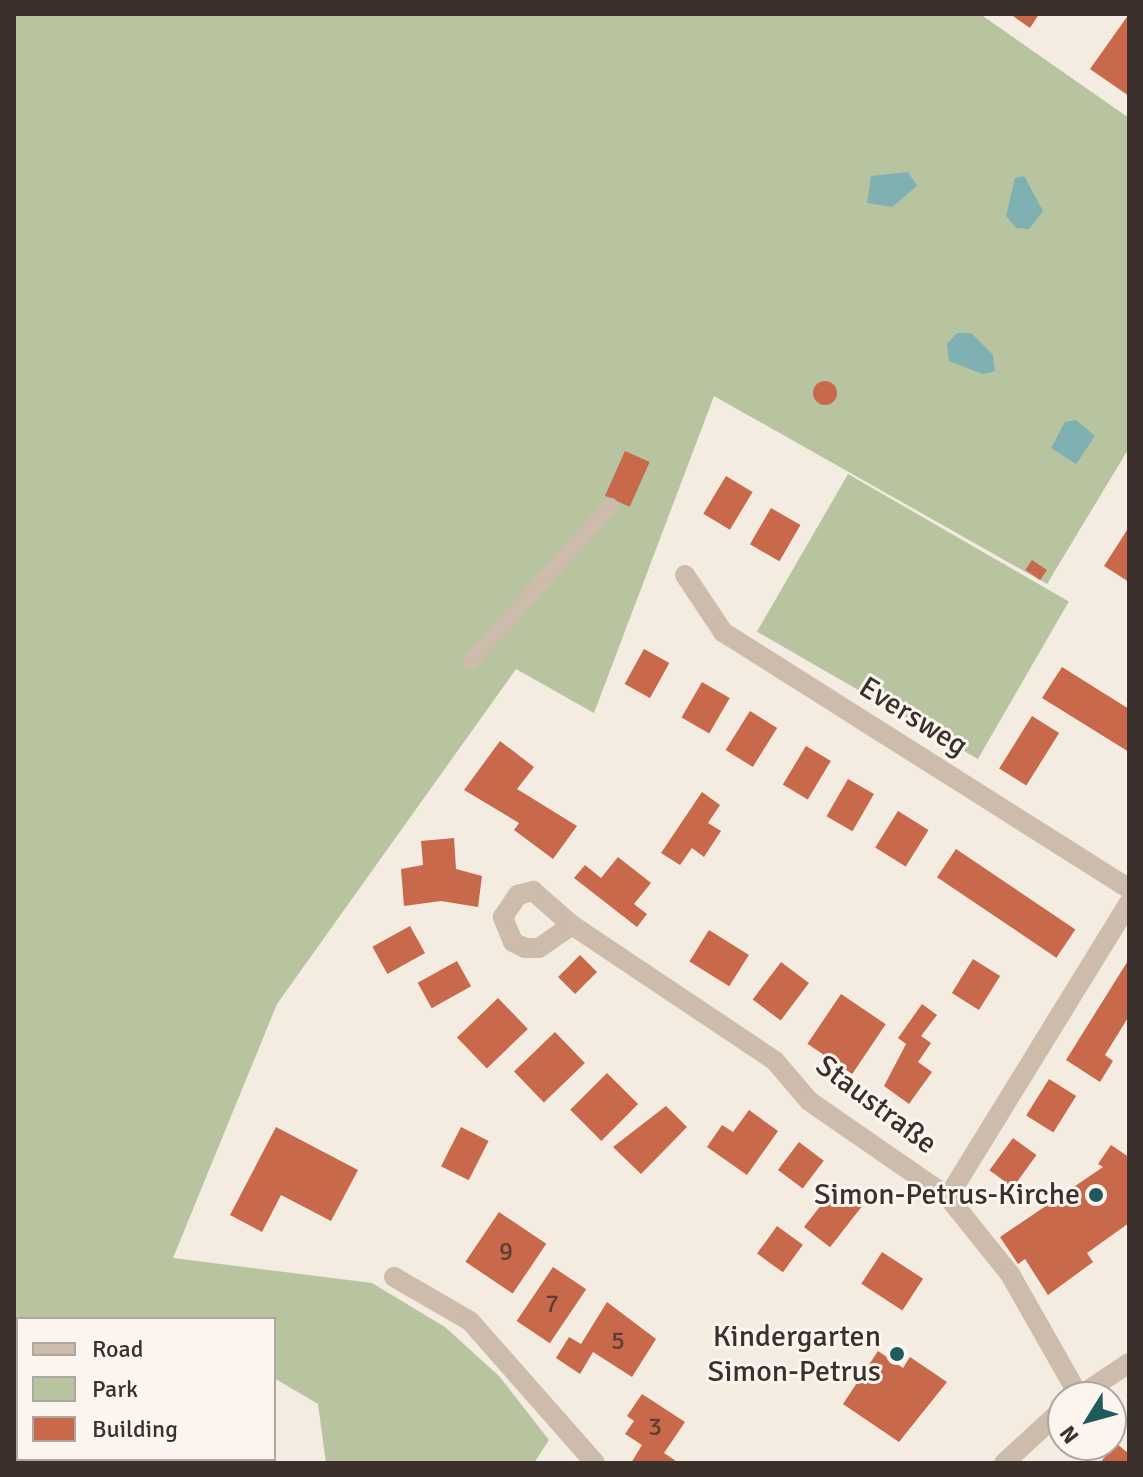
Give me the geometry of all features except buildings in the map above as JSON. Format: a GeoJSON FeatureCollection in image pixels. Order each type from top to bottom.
{"type":"FeatureCollection","features":[{"type":"Feature","properties":{"kind":"street","name":"Eversweg"},"geometry":{"type":"LineString","coordinates":[[685,575],[723,632],[1129,889]]}},
{"type":"Feature","properties":{"kind":"street"},"geometry":{"type":"LineString","coordinates":[[948,1197],[1129,903]]}},
{"type":"Feature","properties":{"kind":"street","name":"Staustraße"},"geometry":{"type":"LineString","coordinates":[[572,925],[775,1061],[809,1101],[948,1197],[1010,1274],[1070,1381]]}},
{"type":"Feature","properties":{"kind":"street"},"geometry":{"type":"LineString","coordinates":[[394,1277],[470,1321],[595,1463]]}},
{"type":"Feature","properties":{"kind":"street"},"geometry":{"type":"LineString","coordinates":[[1101,1381],[1129,1363]]}},
{"type":"Feature","properties":{"kind":"street"},"geometry":{"type":"LineString","coordinates":[[1004,1463],[1047,1424]]}},
{"type":"Feature","properties":{"kind":"lane"},"geometry":{"type":"LineString","coordinates":[[470,662],[610,506]]}},
{"type":"Feature","properties":{"kind":"green space"},"geometry":{"type":"Polygon","coordinates":[[[14,14],[980,14],[1129,118],[1129,448],[1047,584],[714,396],[594,713],[516,669],[277,1004],[173,1258],[372,1283],[445,1327],[499,1376],[549,1440],[534,1463],[326,1463],[318,1404],[276,1379],[276,1317],[16,1317],[16,1461],[66,1461],[14,1463],[14,14]]]}},
{"type":"Feature","properties":{"kind":"green space"},"geometry":{"type":"Polygon","coordinates":[[[848,474],[1069,602],[978,759],[757,632],[848,474]]]}},
{"type":"Feature","properties":{"kind":"water"},"geometry":{"type":"Polygon","coordinates":[[[908,172],[917,186],[892,207],[867,203],[871,176],[908,172]]]}},
{"type":"Feature","properties":{"kind":"water"},"geometry":{"type":"Polygon","coordinates":[[[1024,176],[1043,211],[1029,229],[1016,228],[1006,216],[1015,178],[1024,176]]]}},
{"type":"Feature","properties":{"kind":"water"},"geometry":{"type":"Polygon","coordinates":[[[957,333],[971,333],[993,355],[995,371],[983,374],[949,361],[947,344],[957,333]]]}},
{"type":"Feature","properties":{"kind":"water"},"geometry":{"type":"Polygon","coordinates":[[[1076,420],[1095,436],[1076,464],[1051,448],[1065,422],[1076,420]]]}},
{"type":"Feature","properties":{"kind":"place","name":"Simon-Petrus-Kirche"},"geometry":{"type":"Point","coordinates":[1096,1195]}},
{"type":"Feature","properties":{"kind":"place","name":"Kindergarten Simon-Petrus"},"geometry":{"type":"Point","coordinates":[897,1354]}}]}
